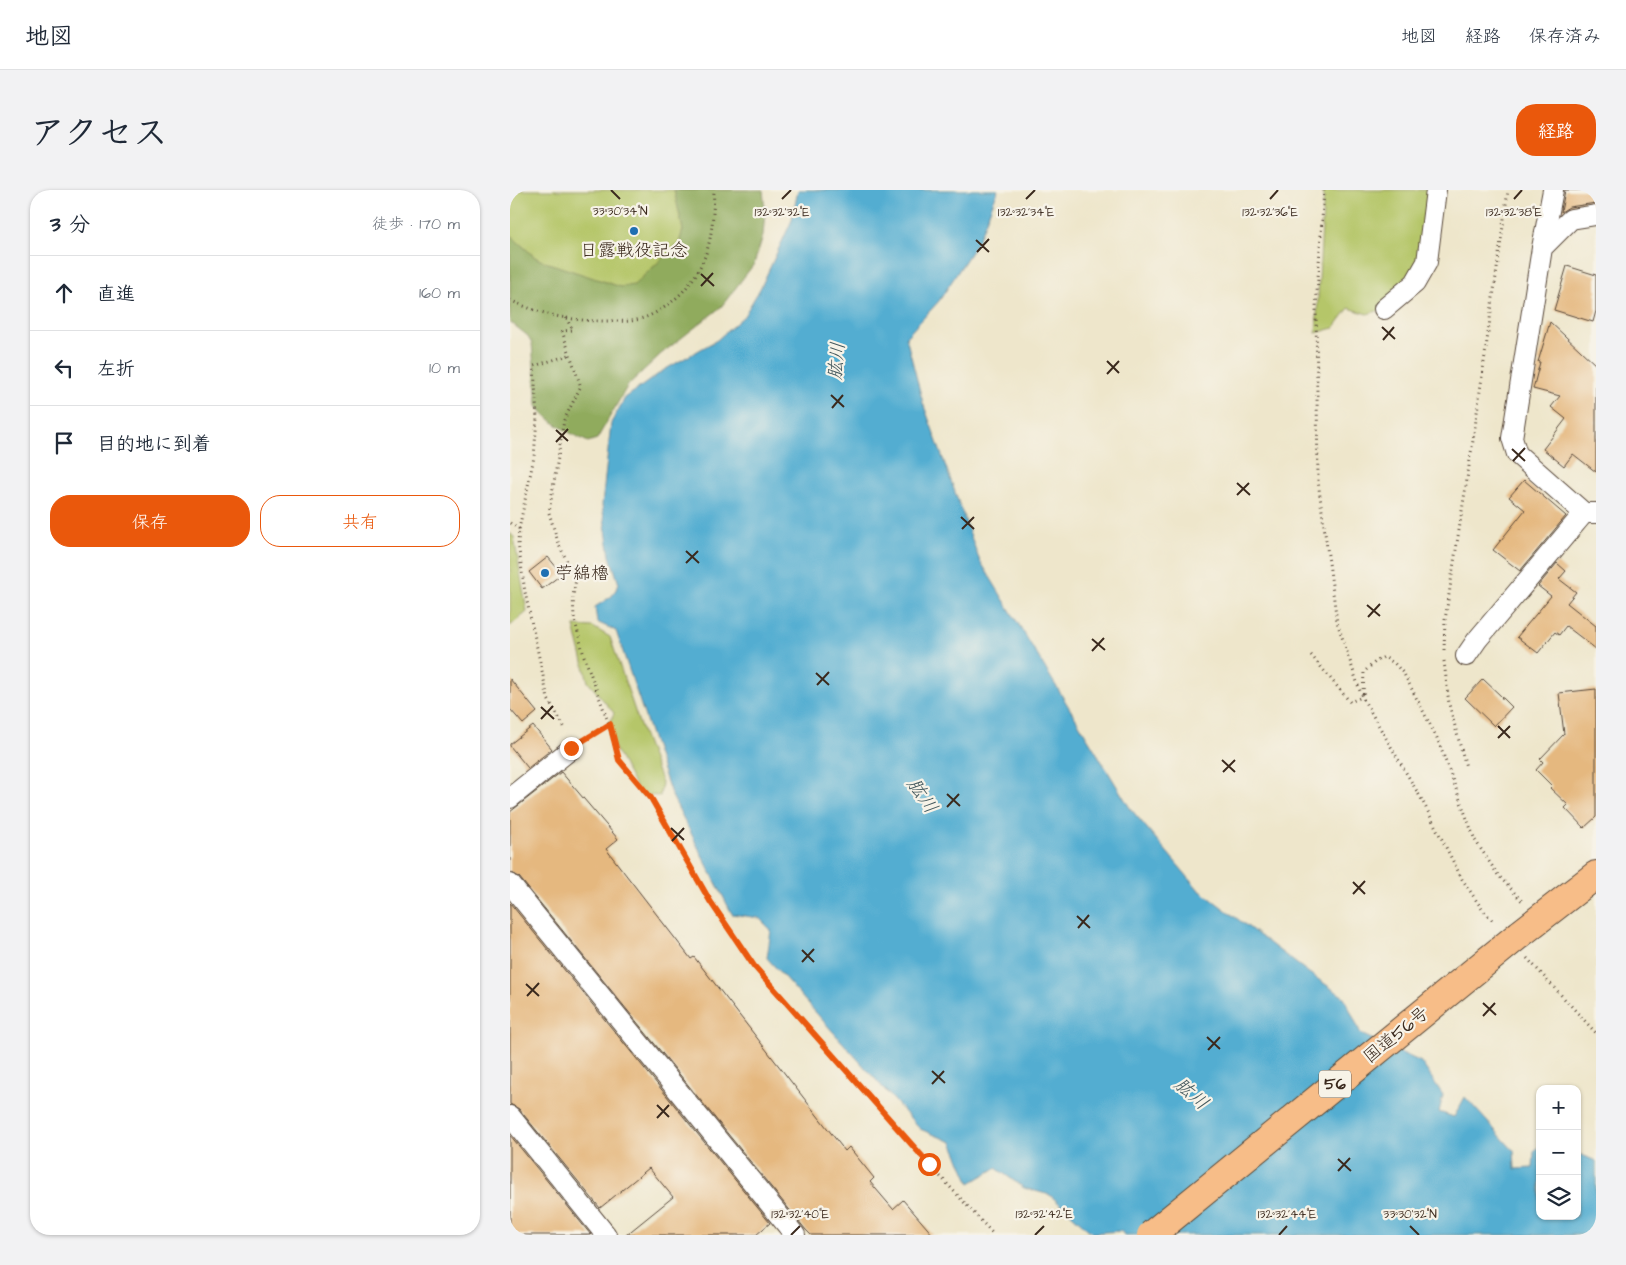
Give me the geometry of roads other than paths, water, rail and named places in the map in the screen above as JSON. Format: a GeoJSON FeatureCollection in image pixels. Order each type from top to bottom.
{"type":"FeatureCollection","features":[{"type":"Feature","properties":{"kind":"highway","name":"国道56号"},"geometry":{"type":"LineString","coordinates":[[1151,1235],[1596,875]]}},
{"type":"Feature","properties":{"kind":"street"},"geometry":{"type":"LineString","coordinates":[[1384,309],[1415,283],[1427,262],[1436,190]]}},
{"type":"Feature","properties":{"kind":"street"},"geometry":{"type":"LineString","coordinates":[[1466,656],[1477,640],[1590,513],[1517,454],[1512,438],[1553,190]]}},
{"type":"Feature","properties":{"kind":"street"},"geometry":{"type":"LineString","coordinates":[[1542,248],[1571,219],[1596,215]]}},
{"type":"Feature","properties":{"kind":"street"},"geometry":{"type":"LineString","coordinates":[[510,798],[570,742]]}},
{"type":"Feature","properties":{"kind":"street"},"geometry":{"type":"LineString","coordinates":[[510,884],[795,1235]]}},
{"type":"Feature","properties":{"kind":"street"},"geometry":{"type":"LineString","coordinates":[[510,1116],[606,1235]]}},
{"type":"Feature","properties":{"kind":"water","name":"肱川"},"geometry":{"type":"Polygon","coordinates":[[[798,190],[998,190],[978,241],[939,301],[906,337],[923,403],[979,559],[1130,808],[1198,889],[1309,973],[1344,997],[1361,1034],[1421,1062],[1443,1095],[1439,1112],[1454,1117],[1465,1097],[1514,1151],[1515,1169],[1533,1168],[1534,1152],[1536,1150],[1536,1220],[1581,1220],[1581,1155],[1596,1161],[1596,1235],[1124,1235],[1121,1231],[1092,1233],[1050,1195],[1024,1188],[996,1168],[970,1183],[952,1142],[920,1129],[767,958],[771,930],[759,918],[732,914],[671,794],[616,631],[597,622],[595,607],[612,596],[619,584],[610,556],[602,505],[611,423],[625,398],[664,370],[717,340],[744,316],[761,287],[792,220],[798,190]]]}},
{"type":"Feature","properties":{"kind":"place","name":"日露戦役記念"},"geometry":{"type":"Point","coordinates":[634,231]}},
{"type":"Feature","properties":{"kind":"place","name":"苧綿櫓"},"geometry":{"type":"Point","coordinates":[545,573]}}]}
